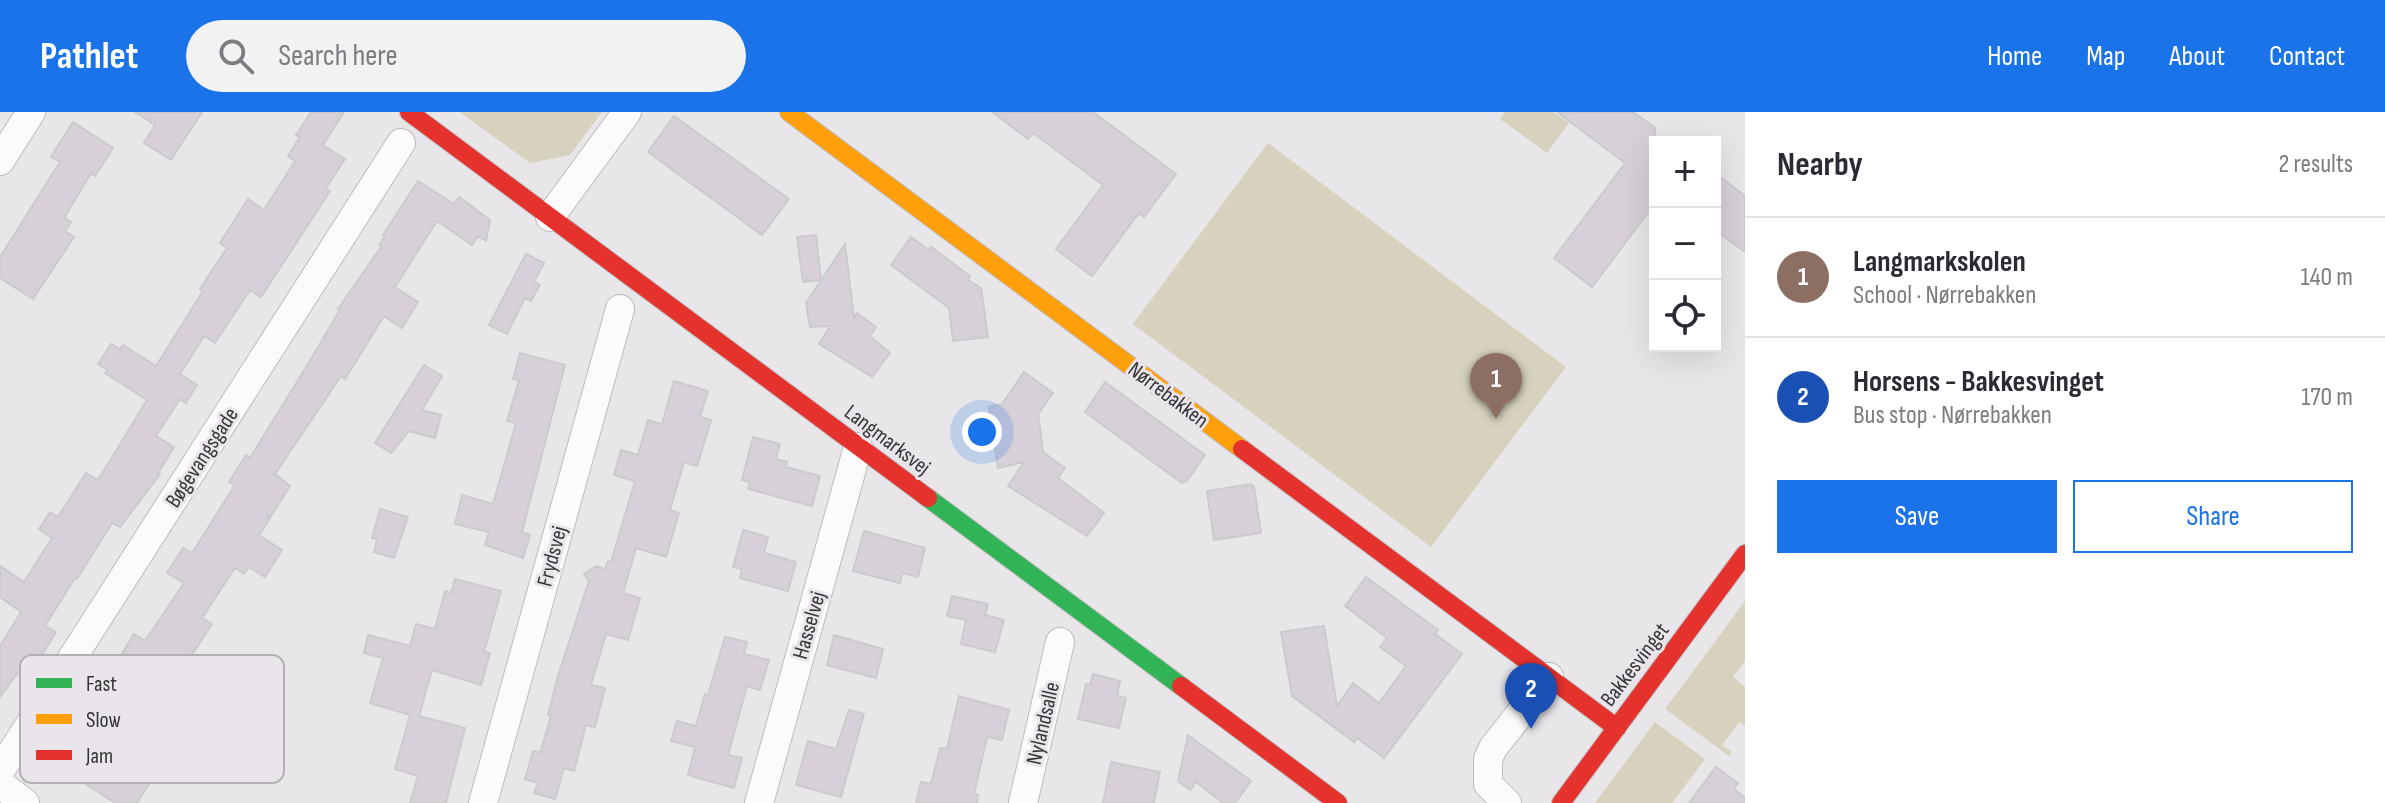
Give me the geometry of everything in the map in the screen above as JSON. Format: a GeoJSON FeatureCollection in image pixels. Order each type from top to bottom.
{"type":"FeatureCollection","features":[{"type":"Feature","properties":{"kind":"street"},"geometry":{"type":"LineString","coordinates":[[0,161],[31,112]]}},
{"type":"Feature","properties":{"kind":"street","name":"Langmarksvej"},"geometry":{"type":"LineString","coordinates":[[409,112],[1338,803]]}},
{"type":"Feature","properties":{"kind":"street"},"geometry":{"type":"LineString","coordinates":[[550,217],[627,112]]}},
{"type":"Feature","properties":{"kind":"street","name":"Nørrebakken"},"geometry":{"type":"LineString","coordinates":[[789,112],[1617,728]]}},
{"type":"Feature","properties":{"kind":"street","name":"Bøgevangsgade"},"geometry":{"type":"LineString","coordinates":[[74,655],[401,143]]}},
{"type":"Feature","properties":{"kind":"street","name":"Frydsvej"},"geometry":{"type":"LineString","coordinates":[[483,803],[620,309]]}},
{"type":"Feature","properties":{"kind":"street","name":"Hasselvej"},"geometry":{"type":"LineString","coordinates":[[759,803],[858,447]]}},
{"type":"Feature","properties":{"kind":"street","name":"Bakkesvinget"},"geometry":{"type":"LineString","coordinates":[[1561,803],[1745,554]]}},
{"type":"Feature","properties":{"kind":"street","name":"Nylandsalle"},"geometry":{"type":"LineString","coordinates":[[1023,803],[1060,642]]}},
{"type":"Feature","properties":{"kind":"street"},"geometry":{"type":"LineString","coordinates":[[1507,803],[1488,784],[1488,759],[1493,748],[1549,677]]}},
{"type":"Feature","properties":{"kind":"street","name":"Bøgevangsgade"},"geometry":{"type":"LineString","coordinates":[[0,771],[20,740]]}},
{"type":"Feature","properties":{"kind":"street"},"geometry":{"type":"LineString","coordinates":[[0,784],[25,803]]}},
{"type":"Feature","properties":{"kind":"shaded area"},"geometry":{"type":"Polygon","coordinates":[[[460,112],[602,112],[570,155],[530,163],[460,112]]]}},
{"type":"Feature","properties":{"kind":"shaded area"},"geometry":{"type":"Polygon","coordinates":[[[1505,112],[1553,112],[1569,123],[1547,153],[1500,119],[1505,112]]]}},
{"type":"Feature","properties":{"kind":"shaded area"},"geometry":{"type":"Polygon","coordinates":[[[1268,143],[1566,367],[1431,547],[1133,324],[1268,143]]]}},
{"type":"Feature","properties":{"kind":"shaded area"},"geometry":{"type":"Polygon","coordinates":[[[1745,601],[1745,661],[1733,677],[1745,687],[1745,726],[1739,722],[1722,745],[1732,752],[1729,756],[1665,709],[1745,601]]]}},
{"type":"Feature","properties":{"kind":"shaded area"},"geometry":{"type":"Polygon","coordinates":[[[1655,722],[1705,759],[1672,803],[1595,803],[1655,722]]]}},
{"type":"Feature","properties":{"kind":"building"},"geometry":{"type":"Polygon","coordinates":[[[135,112],[202,112],[171,160],[144,143],[155,125],[135,112]]]}},
{"type":"Feature","properties":{"kind":"building"},"geometry":{"type":"Polygon","coordinates":[[[311,112],[344,112],[323,145],[345,159],[326,188],[330,191],[261,297],[250,290],[215,343],[204,336],[180,374],[197,385],[186,403],[180,399],[156,436],[174,447],[160,474],[120,527],[112,523],[45,626],[56,632],[42,655],[20,655],[20,670],[0,697],[0,646],[21,612],[0,597],[0,566],[24,582],[52,538],[39,529],[50,512],[58,517],[86,473],[98,480],[147,400],[105,373],[107,370],[98,364],[111,344],[120,349],[123,345],[156,366],[227,248],[220,243],[248,199],[264,210],[295,161],[288,156],[300,137],[296,135],[311,112]]]}},
{"type":"Feature","properties":{"kind":"building"},"geometry":{"type":"Polygon","coordinates":[[[992,112],[1093,112],[1176,174],[1144,217],[1139,213],[1092,276],[1056,249],[1103,185],[1033,133],[1028,139],[992,112]]]}},
{"type":"Feature","properties":{"kind":"building"},"geometry":{"type":"Polygon","coordinates":[[[1557,112],[1633,112],[1655,128],[1655,136],[1649,136],[1649,211],[1592,287],[1554,258],[1625,163],[1557,112]]]}},
{"type":"Feature","properties":{"kind":"building"},"geometry":{"type":"Polygon","coordinates":[[[674,116],[789,199],[762,235],[648,152],[674,116]]]}},
{"type":"Feature","properties":{"kind":"building"},"geometry":{"type":"Polygon","coordinates":[[[73,122],[113,148],[95,176],[91,173],[64,218],[71,222],[65,231],[74,237],[33,299],[0,278],[0,257],[60,162],[51,157],[73,122]]]}},
{"type":"Feature","properties":{"kind":"building"},"geometry":{"type":"Polygon","coordinates":[[[1721,178],[1745,196],[1745,252],[1721,234],[1721,178]]]}},
{"type":"Feature","properties":{"kind":"building"},"geometry":{"type":"Polygon","coordinates":[[[418,181],[454,204],[459,197],[490,220],[486,241],[478,236],[472,245],[437,221],[395,287],[418,302],[402,328],[384,316],[345,379],[341,376],[275,474],[290,486],[271,516],[266,515],[270,518],[259,535],[282,550],[265,577],[249,567],[244,574],[235,568],[202,618],[212,624],[192,655],[121,655],[134,634],[145,641],[184,583],[167,573],[183,548],[192,553],[235,485],[229,482],[246,455],[250,458],[338,309],[381,247],[383,235],[418,181]]]}},
{"type":"Feature","properties":{"kind":"building"},"geometry":{"type":"Polygon","coordinates":[[[816,235],[821,280],[803,282],[797,237],[816,235]]]}},
{"type":"Feature","properties":{"kind":"building"},"geometry":{"type":"Polygon","coordinates":[[[911,237],[929,250],[931,247],[981,288],[988,337],[953,341],[949,308],[891,265],[911,237]]]}},
{"type":"Feature","properties":{"kind":"building"},"geometry":{"type":"Polygon","coordinates":[[[845,244],[854,318],[857,313],[876,327],[870,336],[890,353],[872,377],[819,344],[830,326],[810,327],[806,303],[845,244]]]}},
{"type":"Feature","properties":{"kind":"building"},"geometry":{"type":"Polygon","coordinates":[[[526,254],[544,263],[534,282],[540,285],[531,301],[525,298],[507,334],[489,325],[526,254]]]}},
{"type":"Feature","properties":{"kind":"building"},"geometry":{"type":"Polygon","coordinates":[[[520,353],[565,365],[522,532],[530,535],[523,558],[485,545],[489,532],[455,524],[462,495],[493,504],[516,423],[507,421],[519,380],[513,379],[520,353]]]}},
{"type":"Feature","properties":{"kind":"building"},"geometry":{"type":"Polygon","coordinates":[[[424,365],[442,376],[422,410],[441,415],[435,438],[409,431],[391,453],[375,443],[424,365]]]}},
{"type":"Feature","properties":{"kind":"building"},"geometry":{"type":"Polygon","coordinates":[[[1024,372],[1053,393],[1038,414],[1043,452],[1065,468],[1058,478],[1104,513],[1087,536],[1008,486],[1024,462],[998,468],[989,407],[1002,404],[1024,372]]]}},
{"type":"Feature","properties":{"kind":"building"},"geometry":{"type":"Polygon","coordinates":[[[674,381],[708,391],[700,417],[711,420],[697,466],[684,462],[670,510],[679,513],[666,557],[636,548],[623,593],[640,598],[628,640],[606,634],[591,685],[605,688],[595,727],[586,725],[574,771],[564,768],[555,799],[534,793],[538,783],[525,779],[533,751],[540,753],[551,716],[548,715],[558,676],[589,581],[584,574],[596,566],[605,569],[608,561],[611,562],[635,481],[614,475],[621,450],[638,455],[648,420],[662,424],[674,381]]]}},
{"type":"Feature","properties":{"kind":"building"},"geometry":{"type":"Polygon","coordinates":[[[1105,382],[1205,455],[1187,481],[1182,483],[1085,412],[1105,382]]]}},
{"type":"Feature","properties":{"kind":"building"},"geometry":{"type":"Polygon","coordinates":[[[753,437],[780,444],[776,459],[787,462],[786,467],[820,476],[812,506],[748,489],[750,482],[742,480],[753,437]]]}},
{"type":"Feature","properties":{"kind":"building"},"geometry":{"type":"Polygon","coordinates":[[[1251,484],[1261,533],[1214,540],[1207,491],[1251,484]]]}},
{"type":"Feature","properties":{"kind":"building"},"geometry":{"type":"Polygon","coordinates":[[[380,509],[408,517],[394,558],[374,552],[377,539],[372,538],[380,509]]]}},
{"type":"Feature","properties":{"kind":"building"},"geometry":{"type":"Polygon","coordinates":[[[743,530],[768,537],[764,553],[796,562],[788,591],[740,578],[742,569],[733,567],[743,530]]]}},
{"type":"Feature","properties":{"kind":"building"},"geometry":{"type":"Polygon","coordinates":[[[864,531],[925,548],[918,577],[902,573],[900,583],[853,571],[864,531]]]}},
{"type":"Feature","properties":{"kind":"building"},"geometry":{"type":"Polygon","coordinates":[[[1366,577],[1438,630],[1435,634],[1462,654],[1384,758],[1357,738],[1354,742],[1292,696],[1281,632],[1324,626],[1337,706],[1353,683],[1379,703],[1406,666],[1380,647],[1387,638],[1345,606],[1366,577]]]}},
{"type":"Feature","properties":{"kind":"building"},"geometry":{"type":"Polygon","coordinates":[[[455,579],[501,591],[484,652],[490,653],[481,685],[432,670],[419,716],[465,728],[446,803],[410,803],[418,776],[395,769],[410,715],[370,703],[383,658],[364,653],[368,635],[410,646],[416,624],[435,629],[445,591],[451,593],[455,579]]]}},
{"type":"Feature","properties":{"kind":"building"},"geometry":{"type":"Polygon","coordinates":[[[952,596],[988,604],[985,615],[1004,620],[995,652],[961,644],[966,620],[947,616],[952,596]]]}},
{"type":"Feature","properties":{"kind":"building"},"geometry":{"type":"Polygon","coordinates":[[[834,635],[883,649],[876,678],[827,665],[834,635]]]}},
{"type":"Feature","properties":{"kind":"building"},"geometry":{"type":"Polygon","coordinates":[[[725,637],[747,642],[744,654],[769,660],[760,690],[747,686],[728,755],[742,758],[734,788],[688,775],[695,747],[671,741],[677,721],[696,726],[725,637]]]}},
{"type":"Feature","properties":{"kind":"building"},"geometry":{"type":"Polygon","coordinates":[[[1093,674],[1120,681],[1117,696],[1126,698],[1119,728],[1078,719],[1086,684],[1090,685],[1093,674]]]}},
{"type":"Feature","properties":{"kind":"building"},"geometry":{"type":"Polygon","coordinates":[[[959,696],[1009,710],[1002,740],[987,737],[974,794],[978,795],[977,803],[916,803],[921,782],[931,784],[940,748],[947,749],[959,696]]]}},
{"type":"Feature","properties":{"kind":"building"},"geometry":{"type":"Polygon","coordinates":[[[849,710],[864,714],[841,797],[796,785],[808,741],[836,749],[849,710]]]}},
{"type":"Feature","properties":{"kind":"building"},"geometry":{"type":"Polygon","coordinates":[[[1188,735],[1251,781],[1235,803],[1223,803],[1196,782],[1190,790],[1178,781],[1188,735]]]}},
{"type":"Feature","properties":{"kind":"building"},"geometry":{"type":"Polygon","coordinates":[[[1111,762],[1160,772],[1154,803],[1103,803],[1111,762]]]}},
{"type":"Feature","properties":{"kind":"building"},"geometry":{"type":"Polygon","coordinates":[[[1716,767],[1738,783],[1734,789],[1745,798],[1745,803],[1689,803],[1716,767]]]}},
{"type":"Feature","properties":{"kind":"building"},"geometry":{"type":"Polygon","coordinates":[[[84,783],[149,783],[137,803],[115,803],[84,783]]]}},
{"type":"Feature","properties":{"kind":"traffic: fast"},"geometry":{"type":"LineString","coordinates":[[928,498],[1181,686]]}},
{"type":"Feature","properties":{"kind":"traffic: slow"},"geometry":{"type":"LineString","coordinates":[[789,112],[1242,449]]}},
{"type":"Feature","properties":{"kind":"traffic: jam"},"geometry":{"type":"LineString","coordinates":[[409,112],[928,498]]}},
{"type":"Feature","properties":{"kind":"traffic: jam"},"geometry":{"type":"LineString","coordinates":[[1242,449],[1617,728]]}},
{"type":"Feature","properties":{"kind":"traffic: jam"},"geometry":{"type":"LineString","coordinates":[[1561,803],[1745,554]]}},
{"type":"Feature","properties":{"kind":"traffic: jam"},"geometry":{"type":"LineString","coordinates":[[1181,686],[1338,803]]}},
{"type":"Feature","properties":{"kind":"place","name":"Langmarkskolen"},"geometry":{"type":"Point","coordinates":[1496,419]}},
{"type":"Feature","properties":{"kind":"place","name":"Horsens - Bakkesvinget"},"geometry":{"type":"Point","coordinates":[1531,729]}}]}
